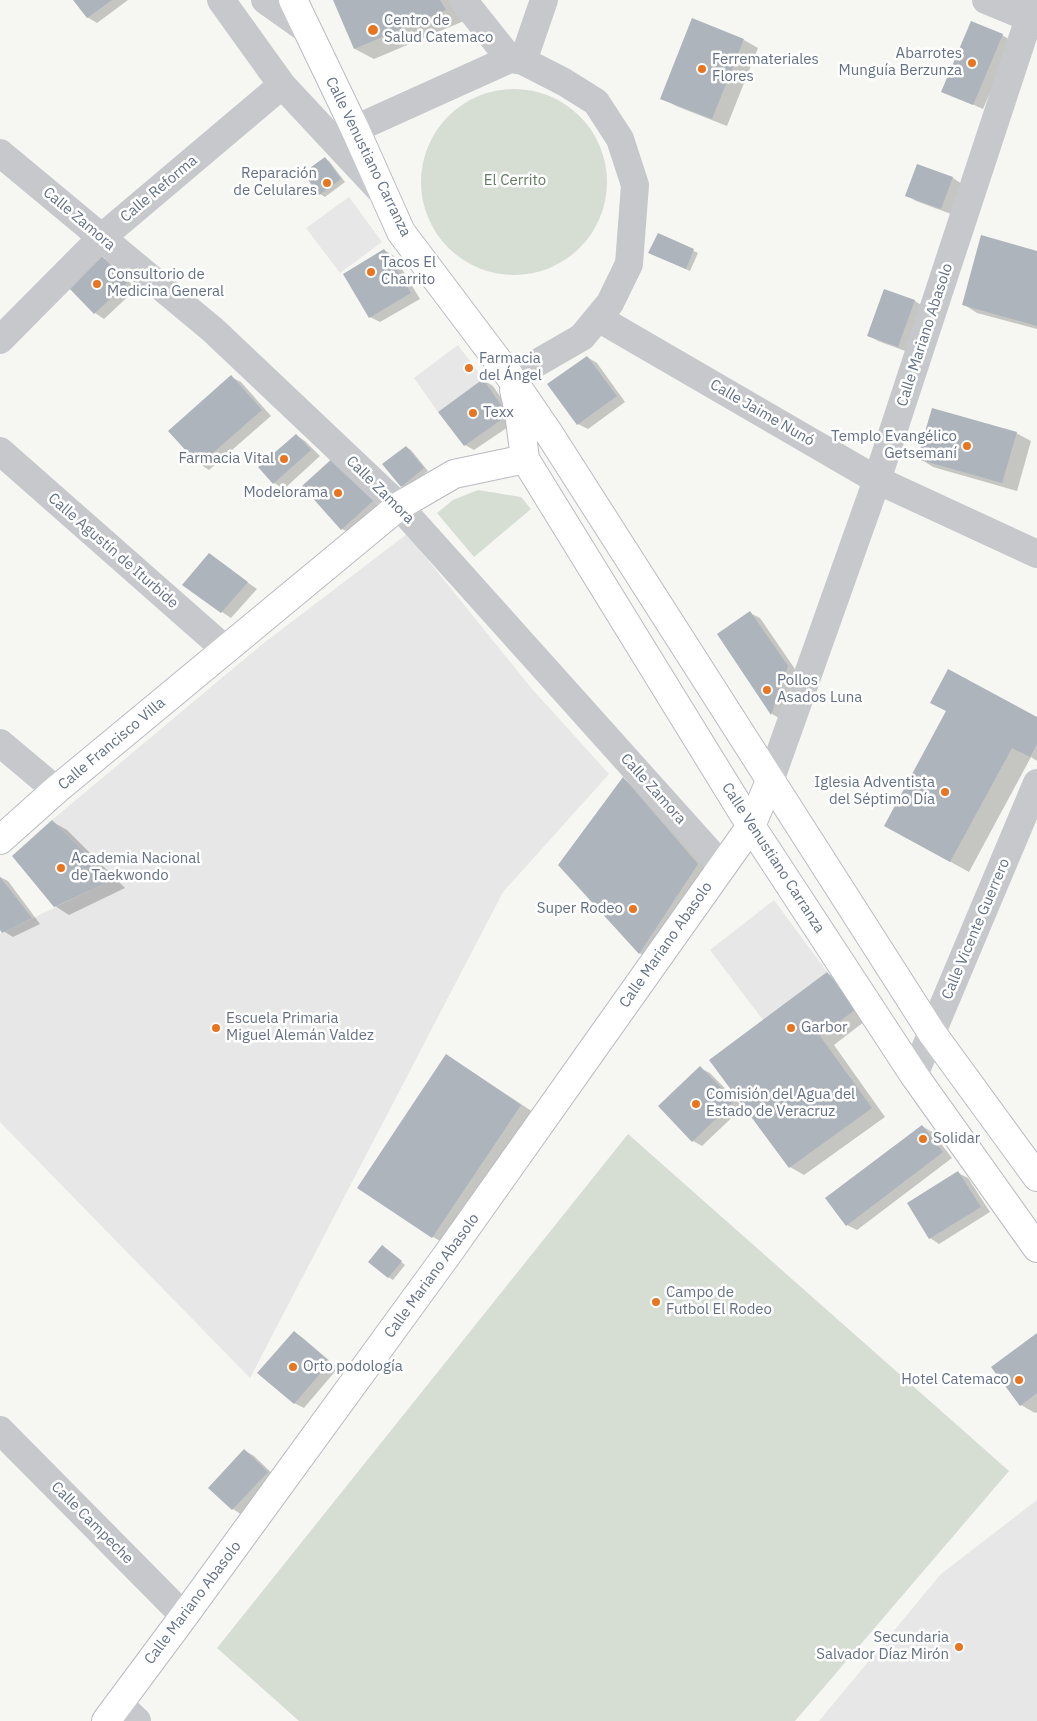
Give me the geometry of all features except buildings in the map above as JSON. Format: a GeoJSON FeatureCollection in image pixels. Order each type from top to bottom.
{"type":"FeatureCollection","features":[{"type":"Feature","properties":{"kind":"main road","name":"Calle Venustiano Carranza"},"geometry":{"type":"LineString","coordinates":[[293,0],[355,129],[401,232],[511,378],[550,435]]}},
{"type":"Feature","properties":{"kind":"main road"},"geometry":{"type":"LineString","coordinates":[[511,378],[520,412],[525,459]]}},
{"type":"Feature","properties":{"kind":"main road"},"geometry":{"type":"LineString","coordinates":[[525,459],[550,435],[932,1033],[1037,1177]]}},
{"type":"Feature","properties":{"kind":"main road","name":"Calle Venustiano Carranza"},"geometry":{"type":"LineString","coordinates":[[525,459],[751,826],[914,1075],[1033,1234]]}},
{"type":"Feature","properties":{"kind":"main road","name":"Calle Francisco Villa"},"geometry":{"type":"LineString","coordinates":[[0,840],[56,790],[398,506],[454,474],[525,459]]}},
{"type":"Feature","properties":{"kind":"main road","name":"Calle Mariano Abasolo"},"geometry":{"type":"LineString","coordinates":[[120,1715],[184,1616],[447,1255],[751,826],[770,781]]}},
{"type":"Feature","properties":{"kind":"street"},"geometry":{"type":"LineString","coordinates":[[221,0],[282,85],[384,194]]}},
{"type":"Feature","properties":{"kind":"street"},"geometry":{"type":"LineString","coordinates":[[265,0],[306,29]]}},
{"type":"Feature","properties":{"kind":"street"},"geometry":{"type":"LineString","coordinates":[[462,0],[517,60],[564,82],[596,102],[620,139],[635,185],[629,264],[610,303],[582,337],[511,378]]}},
{"type":"Feature","properties":{"kind":"street"},"geometry":{"type":"LineString","coordinates":[[355,129],[517,60],[544,0]]}},
{"type":"Feature","properties":{"kind":"street"},"geometry":{"type":"LineString","coordinates":[[986,0],[1034,13]]}},
{"type":"Feature","properties":{"kind":"street","name":"Calle Mariano Abasolo"},"geometry":{"type":"LineString","coordinates":[[770,781],[877,480],[1034,13]]}},
{"type":"Feature","properties":{"kind":"street","name":"Calle Reforma"},"geometry":{"type":"LineString","coordinates":[[0,340],[101,238],[282,85]]}},
{"type":"Feature","properties":{"kind":"street","name":"Calle Zamora"},"geometry":{"type":"LineString","coordinates":[[0,153],[214,330],[398,506],[722,866]]}},
{"type":"Feature","properties":{"kind":"street","name":"Calle Jaime Nunó"},"geometry":{"type":"LineString","coordinates":[[598,318],[877,480],[1037,554]]}},
{"type":"Feature","properties":{"kind":"street","name":"Calle Agustín de Iturbide"},"geometry":{"type":"LineString","coordinates":[[0,451],[226,650]]}},
{"type":"Feature","properties":{"kind":"street"},"geometry":{"type":"LineString","coordinates":[[0,743],[56,790]]}},
{"type":"Feature","properties":{"kind":"street","name":"Calle Vicente Guerrero"},"geometry":{"type":"LineString","coordinates":[[914,1075],[1037,783]]}},
{"type":"Feature","properties":{"kind":"street","name":"Calle Campeche"},"geometry":{"type":"LineString","coordinates":[[0,1430],[184,1616]]}},
{"type":"Feature","properties":{"kind":"shaded area"},"geometry":{"type":"Polygon","coordinates":[[[349,197],[382,242],[340,273],[306,228],[349,197]]]}},
{"type":"Feature","properties":{"kind":"shaded area"},"geometry":{"type":"Polygon","coordinates":[[[458,345],[483,379],[438,412],[414,378],[458,345]]]}},
{"type":"Feature","properties":{"kind":"shaded area","name":"Escuela Primaria Miguel Alemán Valdez"},"geometry":{"type":"Polygon","coordinates":[[[407,534],[532,689],[609,774],[503,892],[250,1378],[0,1122],[0,934],[112,880],[52,820],[260,646],[407,534]]]}},
{"type":"Feature","properties":{"kind":"shaded area"},"geometry":{"type":"Polygon","coordinates":[[[774,900],[827,972],[763,1020],[710,950],[774,900]]]}},
{"type":"Feature","properties":{"kind":"shaded area","name":"Secundaria Salvador Díaz Mirón"},"geometry":{"type":"Polygon","coordinates":[[[1037,1500],[1037,1721],[819,1721],[941,1574],[1037,1500]]]}},
{"type":"Feature","properties":{"kind":"green space","name":"El Cerrito"},"geometry":{"type":"Polygon","coordinates":[[[505,89],[523,89],[550,96],[580,116],[600,146],[607,173],[607,191],[600,218],[580,248],[550,268],[523,275],[505,275],[487,271],[470,264],[455,254],[442,241],[432,226],[425,209],[421,191],[421,173],[425,155],[432,138],[442,123],[455,110],[470,100],[487,93],[505,89]]]}},
{"type":"Feature","properties":{"kind":"green space"},"geometry":{"type":"Polygon","coordinates":[[[478,490],[521,497],[531,509],[474,557],[437,513],[453,500],[478,490]]]}},
{"type":"Feature","properties":{"kind":"green space","name":"Campo de Futbol El Rodeo"},"geometry":{"type":"Polygon","coordinates":[[[628,1134],[1009,1471],[795,1721],[299,1721],[217,1648],[628,1134]]]}},
{"type":"Feature","properties":{"kind":"place","name":"Centro de Salud Catemaco"},"geometry":{"type":"Point","coordinates":[373,30]}},
{"type":"Feature","properties":{"kind":"place","name":"Abarrotes Munguía Berzunza"},"geometry":{"type":"Point","coordinates":[972,63]}},
{"type":"Feature","properties":{"kind":"place","name":"Ferremateriales Flores"},"geometry":{"type":"Point","coordinates":[702,69]}},
{"type":"Feature","properties":{"kind":"place","name":"Reparación de Celulares"},"geometry":{"type":"Point","coordinates":[327,183]}},
{"type":"Feature","properties":{"kind":"place","name":"Tacos El Charrito"},"geometry":{"type":"Point","coordinates":[371,272]}},
{"type":"Feature","properties":{"kind":"place","name":"Consultorio de Medicina General"},"geometry":{"type":"Point","coordinates":[97,284]}},
{"type":"Feature","properties":{"kind":"place","name":"Farmacia del Ángel"},"geometry":{"type":"Point","coordinates":[469,368]}},
{"type":"Feature","properties":{"kind":"place","name":"Texx"},"geometry":{"type":"Point","coordinates":[473,413]}},
{"type":"Feature","properties":{"kind":"place","name":"Templo Evangélico Getsemaní"},"geometry":{"type":"Point","coordinates":[967,446]}},
{"type":"Feature","properties":{"kind":"place","name":"Farmacia Vital"},"geometry":{"type":"Point","coordinates":[284,459]}},
{"type":"Feature","properties":{"kind":"place","name":"Modelorama"},"geometry":{"type":"Point","coordinates":[338,493]}},
{"type":"Feature","properties":{"kind":"place","name":"Pollos Asados Luna"},"geometry":{"type":"Point","coordinates":[767,690]}},
{"type":"Feature","properties":{"kind":"place","name":"Iglesia Adventista del Séptimo Día"},"geometry":{"type":"Point","coordinates":[945,792]}},
{"type":"Feature","properties":{"kind":"place","name":"Academia Nacional de Taekwondo"},"geometry":{"type":"Point","coordinates":[61,868]}},
{"type":"Feature","properties":{"kind":"place","name":"Super Rodeo"},"geometry":{"type":"Point","coordinates":[633,909]}},
{"type":"Feature","properties":{"kind":"place","name":"Escuela Primaria Miguel Alemán Valdez"},"geometry":{"type":"Point","coordinates":[216,1028]}},
{"type":"Feature","properties":{"kind":"place","name":"Garbor"},"geometry":{"type":"Point","coordinates":[791,1028]}},
{"type":"Feature","properties":{"kind":"place","name":"Comisión del Agua del Estado de Veracruz"},"geometry":{"type":"Point","coordinates":[696,1104]}},
{"type":"Feature","properties":{"kind":"place","name":"Solidar"},"geometry":{"type":"Point","coordinates":[923,1139]}},
{"type":"Feature","properties":{"kind":"place","name":"Campo de Futbol El Rodeo"},"geometry":{"type":"Point","coordinates":[656,1302]}},
{"type":"Feature","properties":{"kind":"place","name":"Orto podología"},"geometry":{"type":"Point","coordinates":[293,1367]}},
{"type":"Feature","properties":{"kind":"place","name":"Hotel Catemaco"},"geometry":{"type":"Point","coordinates":[1019,1380]}},
{"type":"Feature","properties":{"kind":"place","name":"Secundaria Salvador Díaz Mirón"},"geometry":{"type":"Point","coordinates":[959,1647]}}]}
